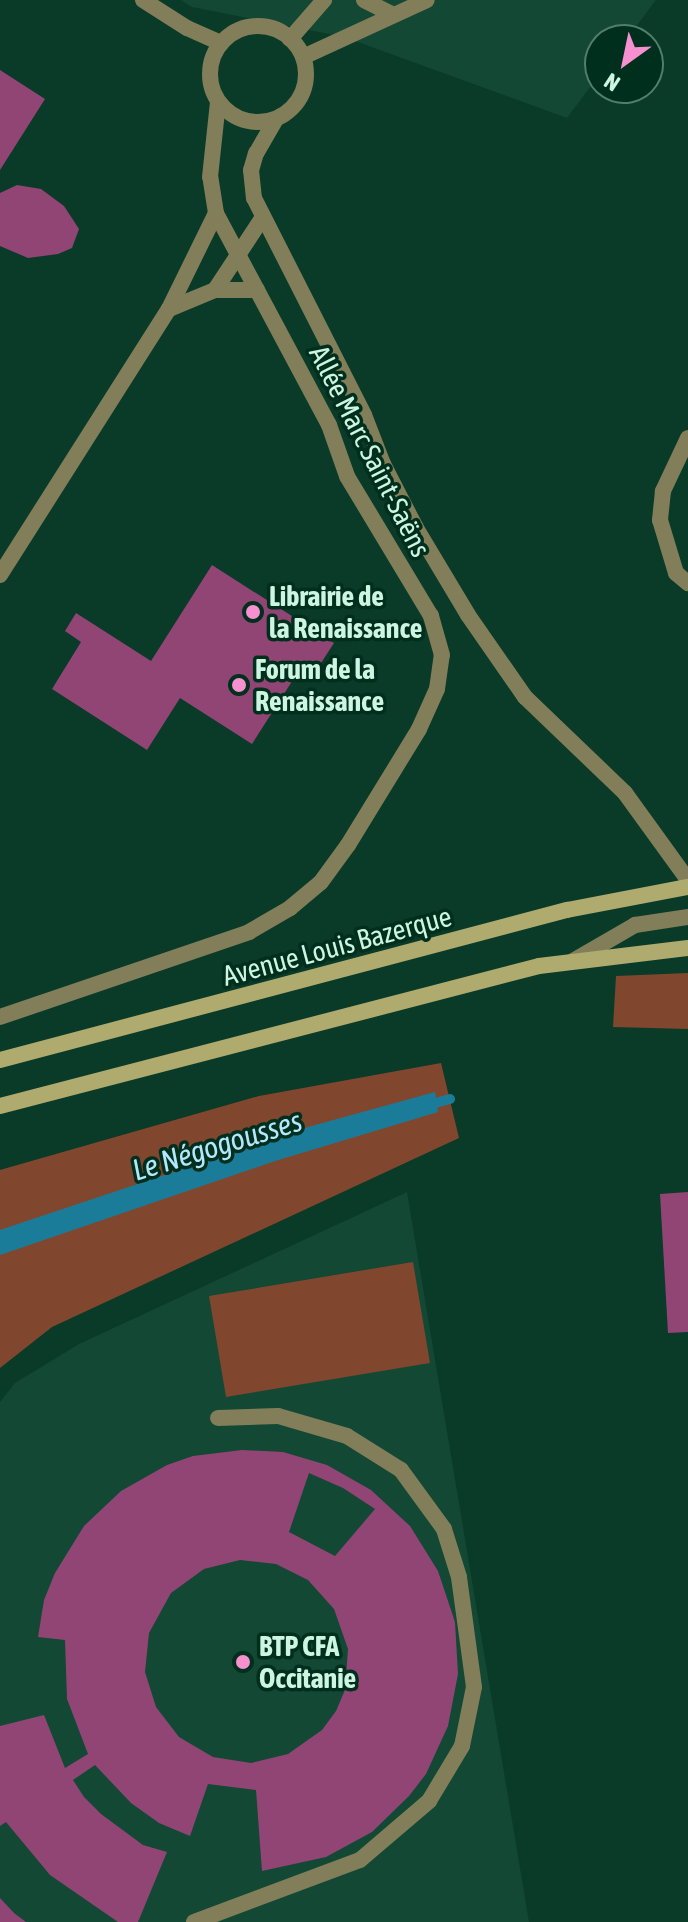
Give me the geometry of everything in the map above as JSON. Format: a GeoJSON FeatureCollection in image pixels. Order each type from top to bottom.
{"type":"FeatureCollection","features":[{"type":"Feature","properties":{"kind":"main road","name":"Avenue Louis Bazerque"},"geometry":{"type":"LineString","coordinates":[[0,1060],[567,910],[688,887]]}},
{"type":"Feature","properties":{"kind":"main road"},"geometry":{"type":"LineString","coordinates":[[0,1106],[525,970],[573,961],[688,948]]}},
{"type":"Feature","properties":{"kind":"street"},"geometry":{"type":"LineString","coordinates":[[143,0],[187,28],[220,43]]}},
{"type":"Feature","properties":{"kind":"street"},"geometry":{"type":"LineString","coordinates":[[290,39],[324,0]]}},
{"type":"Feature","properties":{"kind":"street"},"geometry":{"type":"LineString","coordinates":[[364,0],[393,15]]}},
{"type":"Feature","properties":{"kind":"street"},"geometry":{"type":"LineString","coordinates":[[303,57],[427,0]]}},
{"type":"Feature","properties":{"kind":"street"},"geometry":{"type":"LineString","coordinates":[[254,26],[274,29],[290,39],[303,57],[304,89],[293,107],[276,119],[260,123],[244,121],[218,102],[209,72],[220,43],[236,32],[254,26]]}},
{"type":"Feature","properties":{"kind":"street","name":"Allée Marc Saint-Saëns"},"geometry":{"type":"LineString","coordinates":[[0,1017],[249,932],[290,908],[321,882],[348,845],[419,729],[437,689],[442,655],[431,616],[347,476],[329,425],[216,213],[210,177],[218,102]]}},
{"type":"Feature","properties":{"kind":"street","name":"Allée Marc Saint-Saëns"},"geometry":{"type":"LineString","coordinates":[[276,119],[256,153],[251,170],[254,198],[364,415],[383,464],[468,615],[525,697],[625,793],[688,880]]}},
{"type":"Feature","properties":{"kind":"street"},"geometry":{"type":"LineString","coordinates":[[3,565],[169,309],[216,213]]}},
{"type":"Feature","properties":{"kind":"street"},"geometry":{"type":"LineString","coordinates":[[215,290],[263,217]]}},
{"type":"Feature","properties":{"kind":"street"},"geometry":{"type":"LineString","coordinates":[[169,309],[215,290],[257,290]]}},
{"type":"Feature","properties":{"kind":"street"},"geometry":{"type":"LineString","coordinates":[[688,438],[663,491],[660,520],[676,573],[688,583]]}},
{"type":"Feature","properties":{"kind":"street"},"geometry":{"type":"LineString","coordinates":[[573,961],[635,925],[688,917]]}},
{"type":"Feature","properties":{"kind":"street"},"geometry":{"type":"LineString","coordinates":[[194,1922],[360,1860],[429,1801],[462,1746],[474,1687],[459,1577],[444,1529],[401,1470],[347,1436],[278,1416],[218,1418]]}},
{"type":"Feature","properties":{"kind":"shaded area"},"geometry":{"type":"Polygon","coordinates":[[[181,0],[656,0],[638,24],[584,24],[584,95],[567,118],[344,37],[192,7],[181,0]]]}},
{"type":"Feature","properties":{"kind":"shaded area"},"geometry":{"type":"Polygon","coordinates":[[[688,973],[688,1029],[613,1027],[616,976],[688,973]]]}},
{"type":"Feature","properties":{"kind":"shaded area"},"geometry":{"type":"Polygon","coordinates":[[[441,1063],[459,1138],[52,1327],[0,1368],[0,1170],[259,1096],[441,1063]]]}},
{"type":"Feature","properties":{"kind":"shaded area","name":"BTP CFA Occitanie"},"geometry":{"type":"Polygon","coordinates":[[[407,1192],[529,1922],[0,1922],[0,1402],[15,1383],[79,1344],[407,1192]]]}},
{"type":"Feature","properties":{"kind":"shaded area"},"geometry":{"type":"Polygon","coordinates":[[[413,1262],[430,1363],[226,1397],[209,1296],[413,1262]]]}},
{"type":"Feature","properties":{"kind":"water"},"geometry":{"type":"Polygon","coordinates":[[[435,1092],[438,1112],[275,1161],[0,1255],[0,1230],[308,1127],[435,1092]]]}},
{"type":"Feature","properties":{"kind":"building"},"geometry":{"type":"Polygon","coordinates":[[[0,70],[45,99],[0,170],[0,70]]]}},
{"type":"Feature","properties":{"kind":"building"},"geometry":{"type":"Polygon","coordinates":[[[17,185],[41,189],[64,206],[79,229],[72,248],[58,254],[28,258],[0,246],[0,193],[17,185]]]}},
{"type":"Feature","properties":{"kind":"building"},"geometry":{"type":"Polygon","coordinates":[[[212,565],[334,643],[310,680],[298,672],[252,744],[180,698],[147,750],[52,689],[81,642],[65,631],[76,613],[151,661],[212,565]]]}},
{"type":"Feature","properties":{"kind":"building"},"geometry":{"type":"Polygon","coordinates":[[[688,1192],[688,1332],[668,1333],[660,1194],[688,1192]]]}},
{"type":"Feature","properties":{"kind":"building"},"geometry":{"type":"Polygon","coordinates":[[[242,1450],[283,1452],[327,1465],[371,1490],[410,1526],[438,1571],[455,1622],[458,1674],[448,1726],[426,1774],[409,1796],[372,1832],[326,1857],[262,1871],[256,1790],[208,1784],[190,1836],[159,1823],[131,1803],[95,1765],[73,1780],[101,1814],[143,1845],[167,1852],[138,1922],[118,1922],[50,1875],[6,1822],[0,1826],[0,1726],[44,1715],[65,1768],[88,1754],[67,1699],[65,1640],[38,1637],[44,1600],[55,1573],[84,1526],[121,1491],[167,1465],[193,1456],[242,1450]],[[309,1473],[289,1532],[335,1556],[375,1509],[343,1488],[309,1473]],[[240,1560],[204,1569],[171,1593],[149,1633],[145,1672],[156,1707],[179,1737],[213,1757],[251,1763],[288,1754],[322,1730],[336,1711],[345,1690],[348,1649],[334,1609],[308,1580],[276,1564],[240,1560]]]}},
{"type":"Feature","properties":{"kind":"building"},"geometry":{"type":"Polygon","coordinates":[[[0,1898],[14,1913],[26,1922],[0,1922],[0,1898]]]}},
{"type":"Feature","properties":{"kind":"waterway","name":"Le Négogousses"},"geometry":{"type":"LineString","coordinates":[[424,1106],[450,1099]]}},
{"type":"Feature","properties":{"kind":"place","name":"Librairie de la Renaissance"},"geometry":{"type":"Point","coordinates":[253,612]}},
{"type":"Feature","properties":{"kind":"place","name":"Forum de la Renaissance"},"geometry":{"type":"Point","coordinates":[239,685]}},
{"type":"Feature","properties":{"kind":"place","name":"BTP CFA Occitanie"},"geometry":{"type":"Point","coordinates":[243,1662]}}]}
